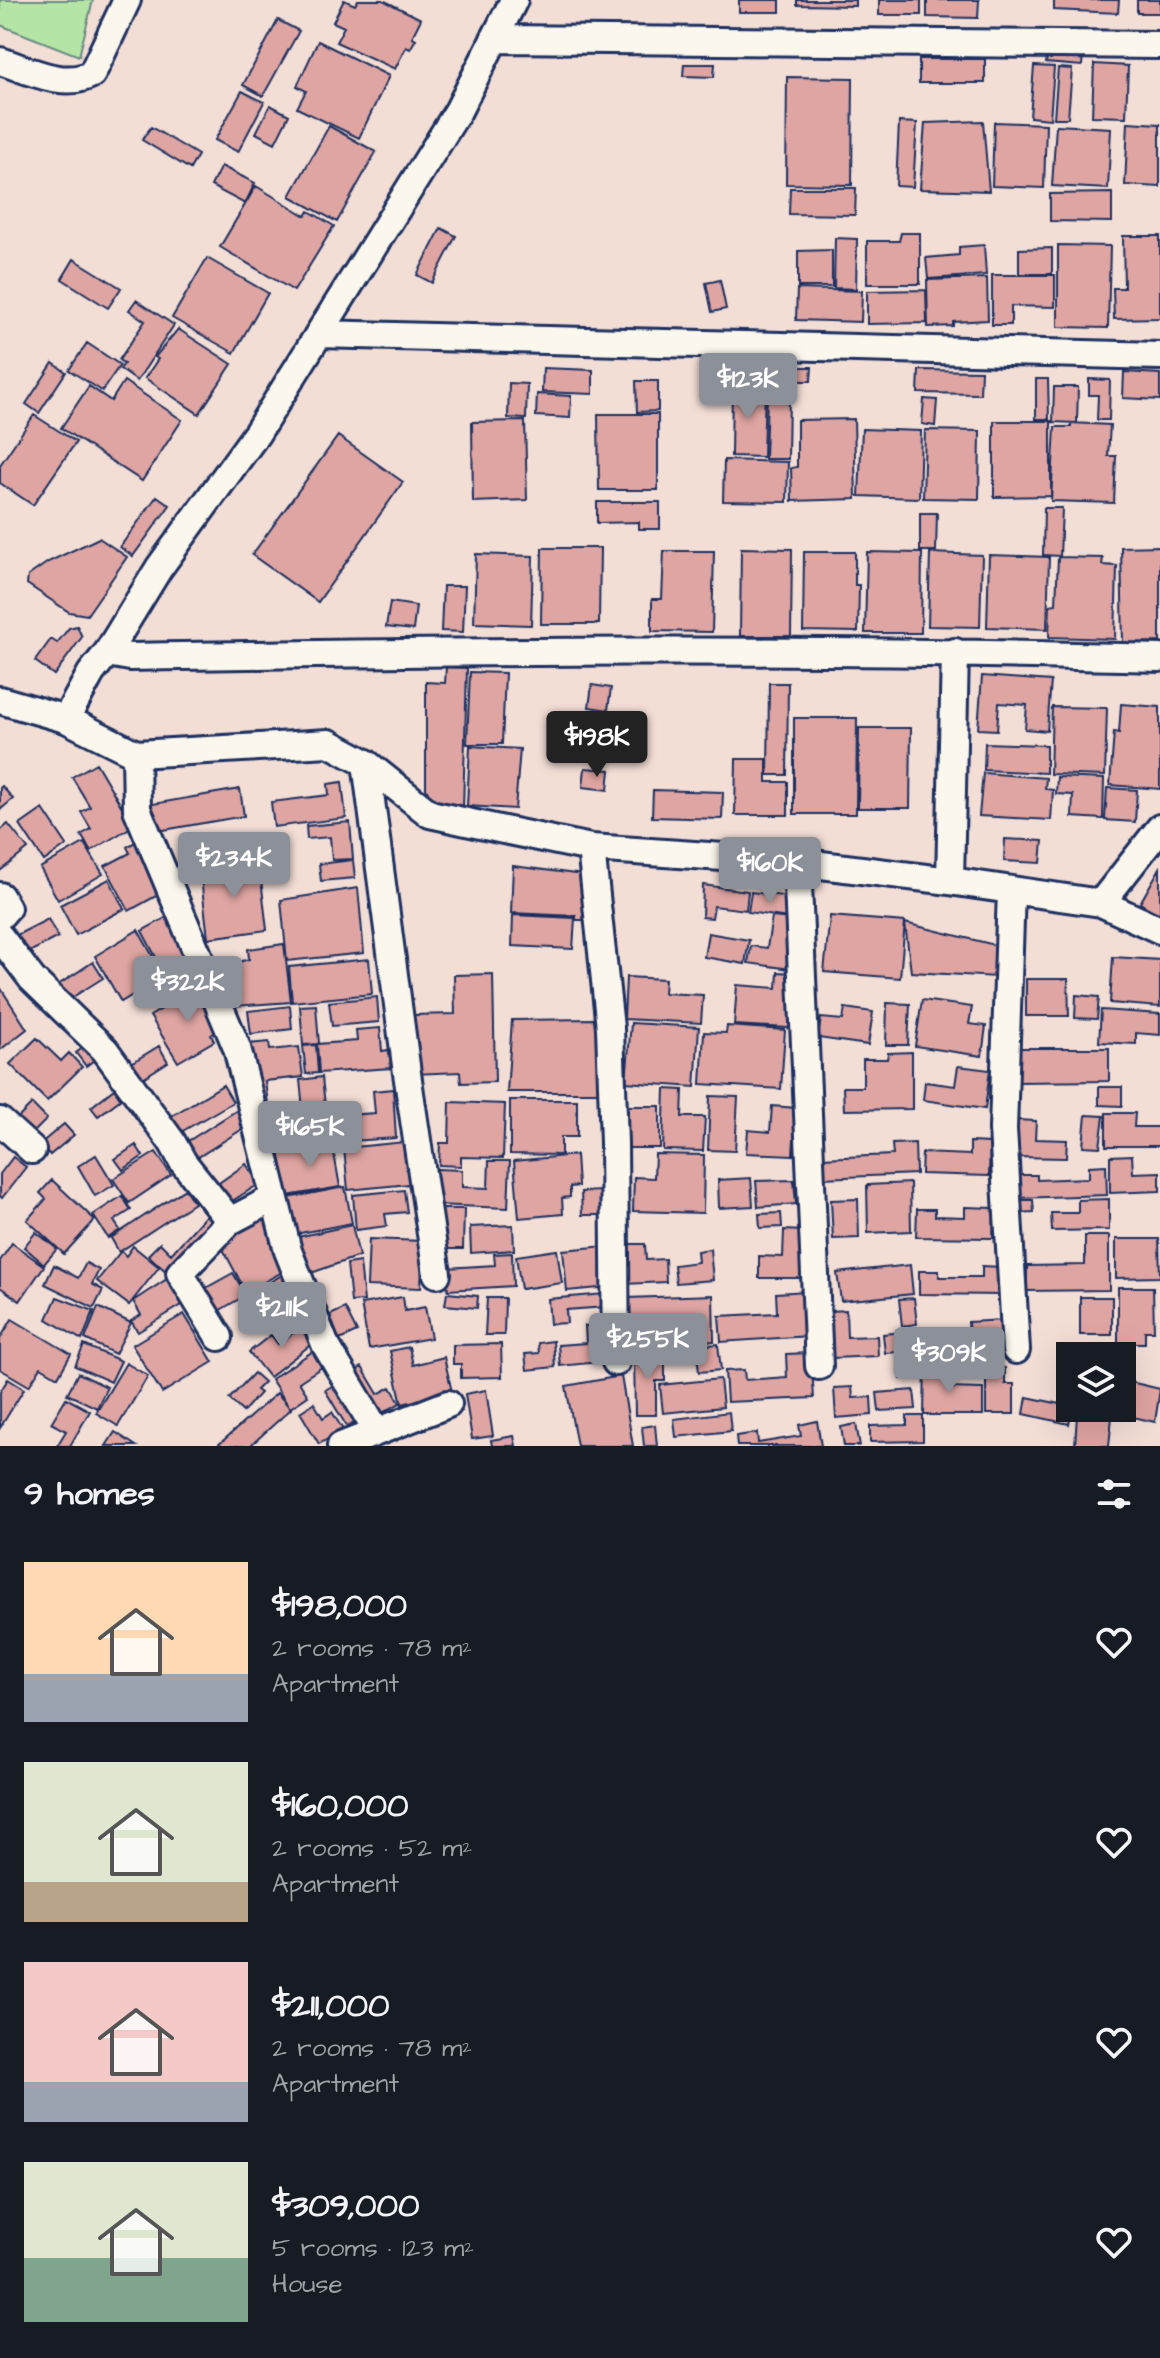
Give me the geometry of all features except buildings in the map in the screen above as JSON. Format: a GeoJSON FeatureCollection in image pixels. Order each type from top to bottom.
{"type":"FeatureCollection","features":[{"type":"Feature","properties":{"kind":"street"},"geometry":{"type":"LineString","coordinates":[[0,61],[65,80],[80,80],[92,74],[127,0]]}},
{"type":"Feature","properties":{"kind":"street"},"geometry":{"type":"LineString","coordinates":[[66,719],[91,673],[107,653],[159,568],[257,433],[458,111],[514,0]]}},
{"type":"Feature","properties":{"kind":"street"},"geometry":{"type":"LineString","coordinates":[[494,39],[1160,45]]}},
{"type":"Feature","properties":{"kind":"street"},"geometry":{"type":"LineString","coordinates":[[319,334],[1160,356]]}},
{"type":"Feature","properties":{"kind":"street"},"geometry":{"type":"LineString","coordinates":[[107,653],[130,657],[351,653],[955,652],[1160,658]]}},
{"type":"Feature","properties":{"kind":"street"},"geometry":{"type":"LineString","coordinates":[[950,881],[955,652]]}},
{"type":"Feature","properties":{"kind":"street"},"geometry":{"type":"LineString","coordinates":[[0,700],[66,719],[136,754],[329,743],[366,763],[430,814],[591,848],[797,862],[950,881],[1101,903],[1160,930]]}},
{"type":"Feature","properties":{"kind":"street"},"geometry":{"type":"LineString","coordinates":[[136,754],[137,809],[237,1048],[288,1251],[325,1344],[376,1430]]}},
{"type":"Feature","properties":{"kind":"street"},"geometry":{"type":"LineString","coordinates":[[366,763],[437,1274]]}},
{"type":"Feature","properties":{"kind":"street"},"geometry":{"type":"LineString","coordinates":[[1101,903],[1160,828]]}},
{"type":"Feature","properties":{"kind":"street"},"geometry":{"type":"LineString","coordinates":[[591,848],[610,1028],[616,1362]]}},
{"type":"Feature","properties":{"kind":"street"},"geometry":{"type":"LineString","coordinates":[[797,862],[819,1366]]}},
{"type":"Feature","properties":{"kind":"street"},"geometry":{"type":"LineString","coordinates":[[1011,890],[1003,1129],[1016,1350]]}},
{"type":"Feature","properties":{"kind":"street"},"geometry":{"type":"LineString","coordinates":[[0,896],[7,908],[0,916]]}},
{"type":"Feature","properties":{"kind":"street"},"geometry":{"type":"LineString","coordinates":[[0,937],[32,979],[105,1050],[172,1142],[183,1162],[230,1221]]}},
{"type":"Feature","properties":{"kind":"street"},"geometry":{"type":"LineString","coordinates":[[0,1121],[32,1150]]}},
{"type":"Feature","properties":{"kind":"street"},"geometry":{"type":"LineString","coordinates":[[219,1337],[180,1273],[230,1221],[274,1198]]}},
{"type":"Feature","properties":{"kind":"street"},"geometry":{"type":"LineString","coordinates":[[341,1446],[448,1404]]}},
{"type":"Feature","properties":{"kind":"green space"},"geometry":{"type":"Polygon","coordinates":[[[0,0],[93,0],[79,56],[0,25],[0,0]]]}}]}
